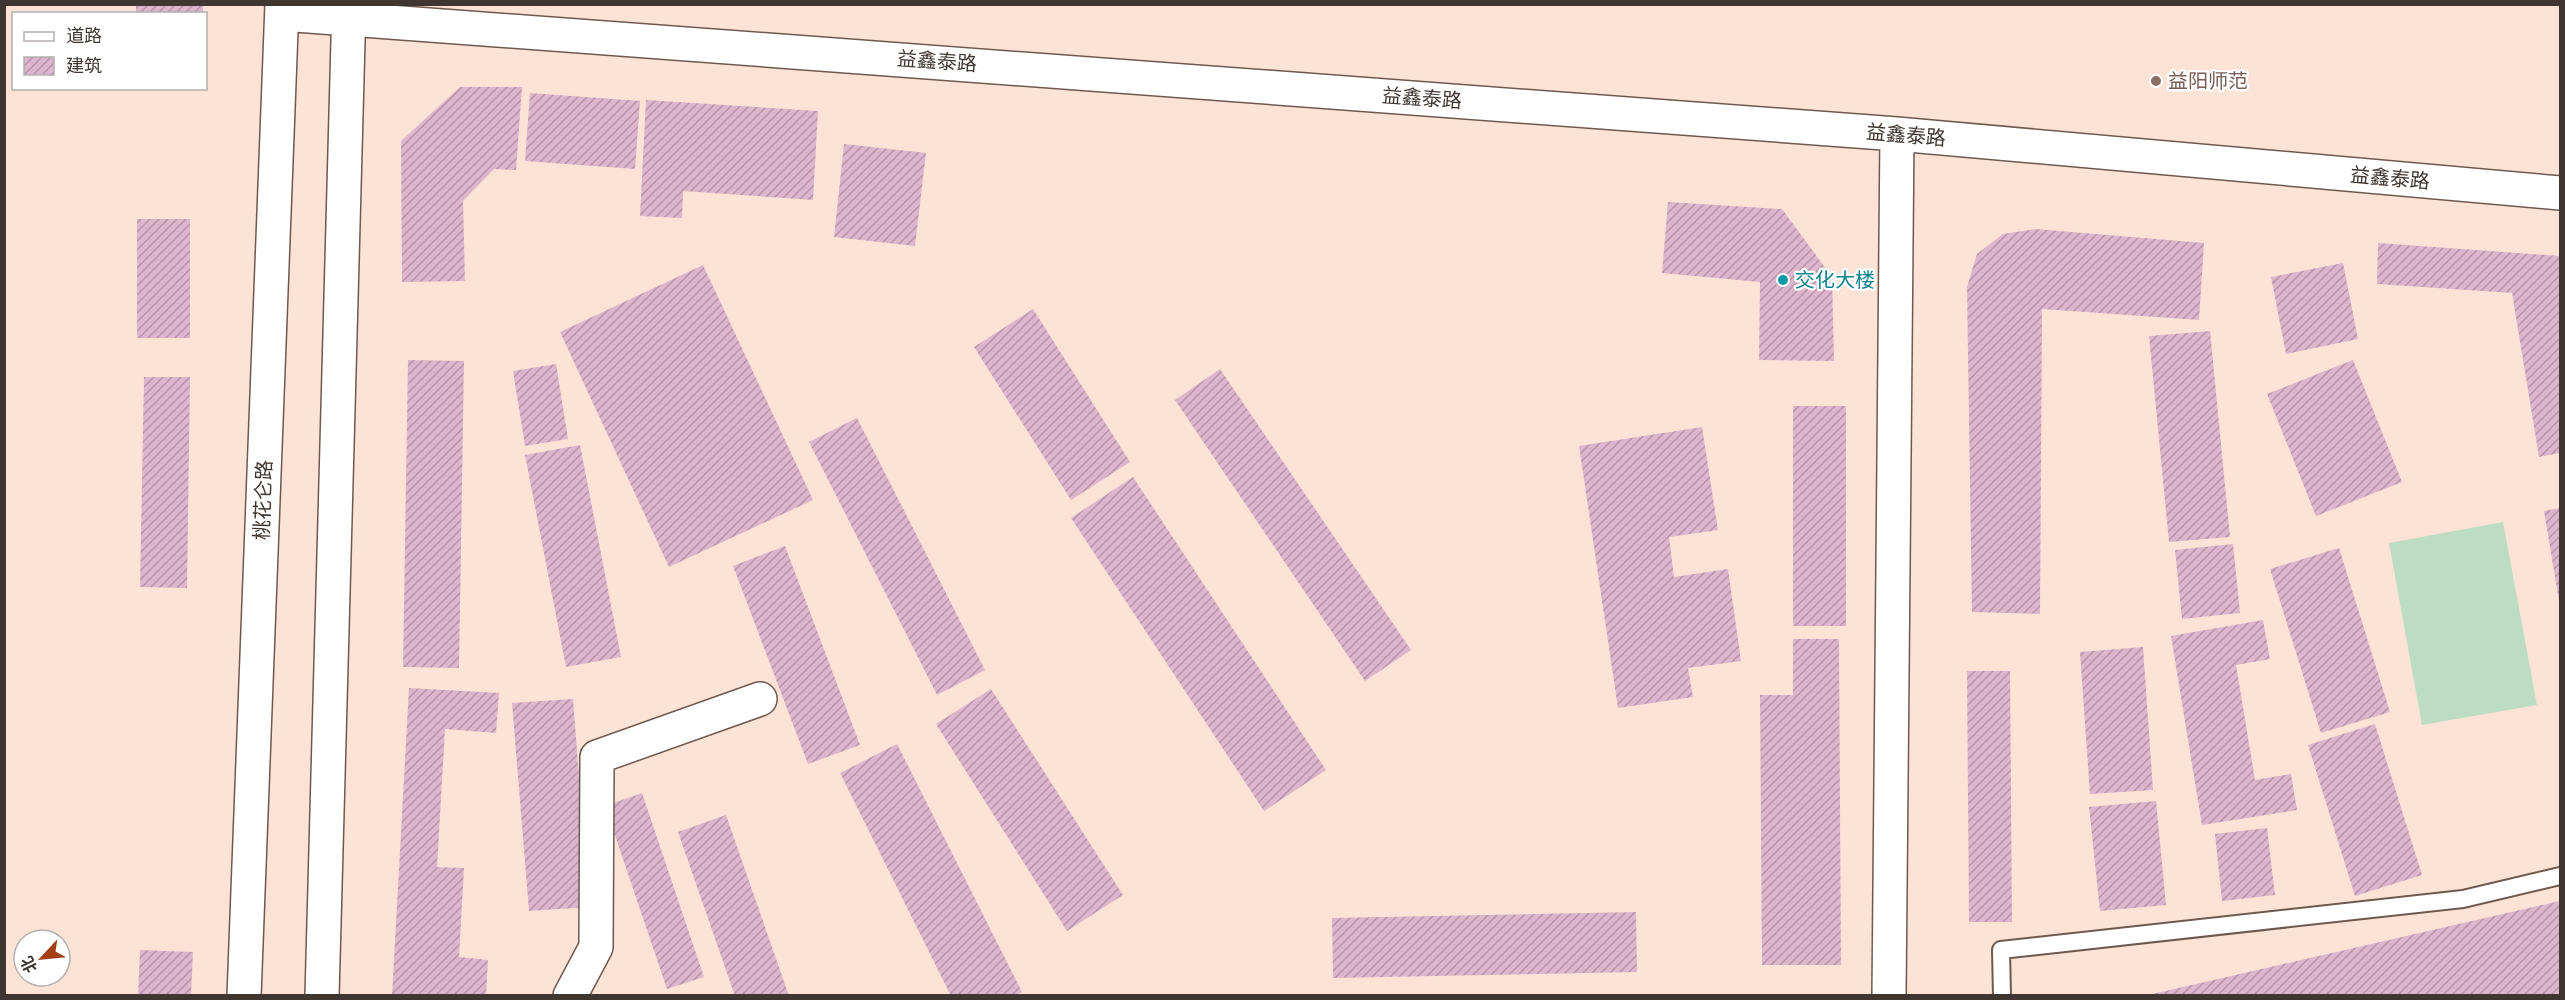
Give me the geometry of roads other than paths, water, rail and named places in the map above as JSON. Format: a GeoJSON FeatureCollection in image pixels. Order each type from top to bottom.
{"type":"FeatureCollection","features":[{"type":"Feature","properties":{"kind":"street","name":"益鑫泰路"},"geometry":{"type":"LineString","coordinates":[[282,9],[350,11],[1897,134],[2560,194]]}},
{"type":"Feature","properties":{"kind":"street","name":"桃花仑路"},"geometry":{"type":"LineString","coordinates":[[244,996],[282,9]]}},
{"type":"Feature","properties":{"kind":"street"},"geometry":{"type":"LineString","coordinates":[[322,996],[350,11]]}},
{"type":"Feature","properties":{"kind":"street"},"geometry":{"type":"LineString","coordinates":[[1889,996],[1897,134]]}},
{"type":"Feature","properties":{"kind":"street"},"geometry":{"type":"LineString","coordinates":[[570,996],[596,947],[597,757],[760,699]]}},
{"type":"Feature","properties":{"kind":"lane"},"geometry":{"type":"LineString","coordinates":[[2002,996],[2001,950],[2463,898],[2560,876]]}},
{"type":"Feature","properties":{"kind":"place","name":"益阳师范"},"geometry":{"type":"Point","coordinates":[2156,81]}},
{"type":"Feature","properties":{"kind":"place","name":"交化大楼"},"geometry":{"type":"Point","coordinates":[1783,280]}}]}
